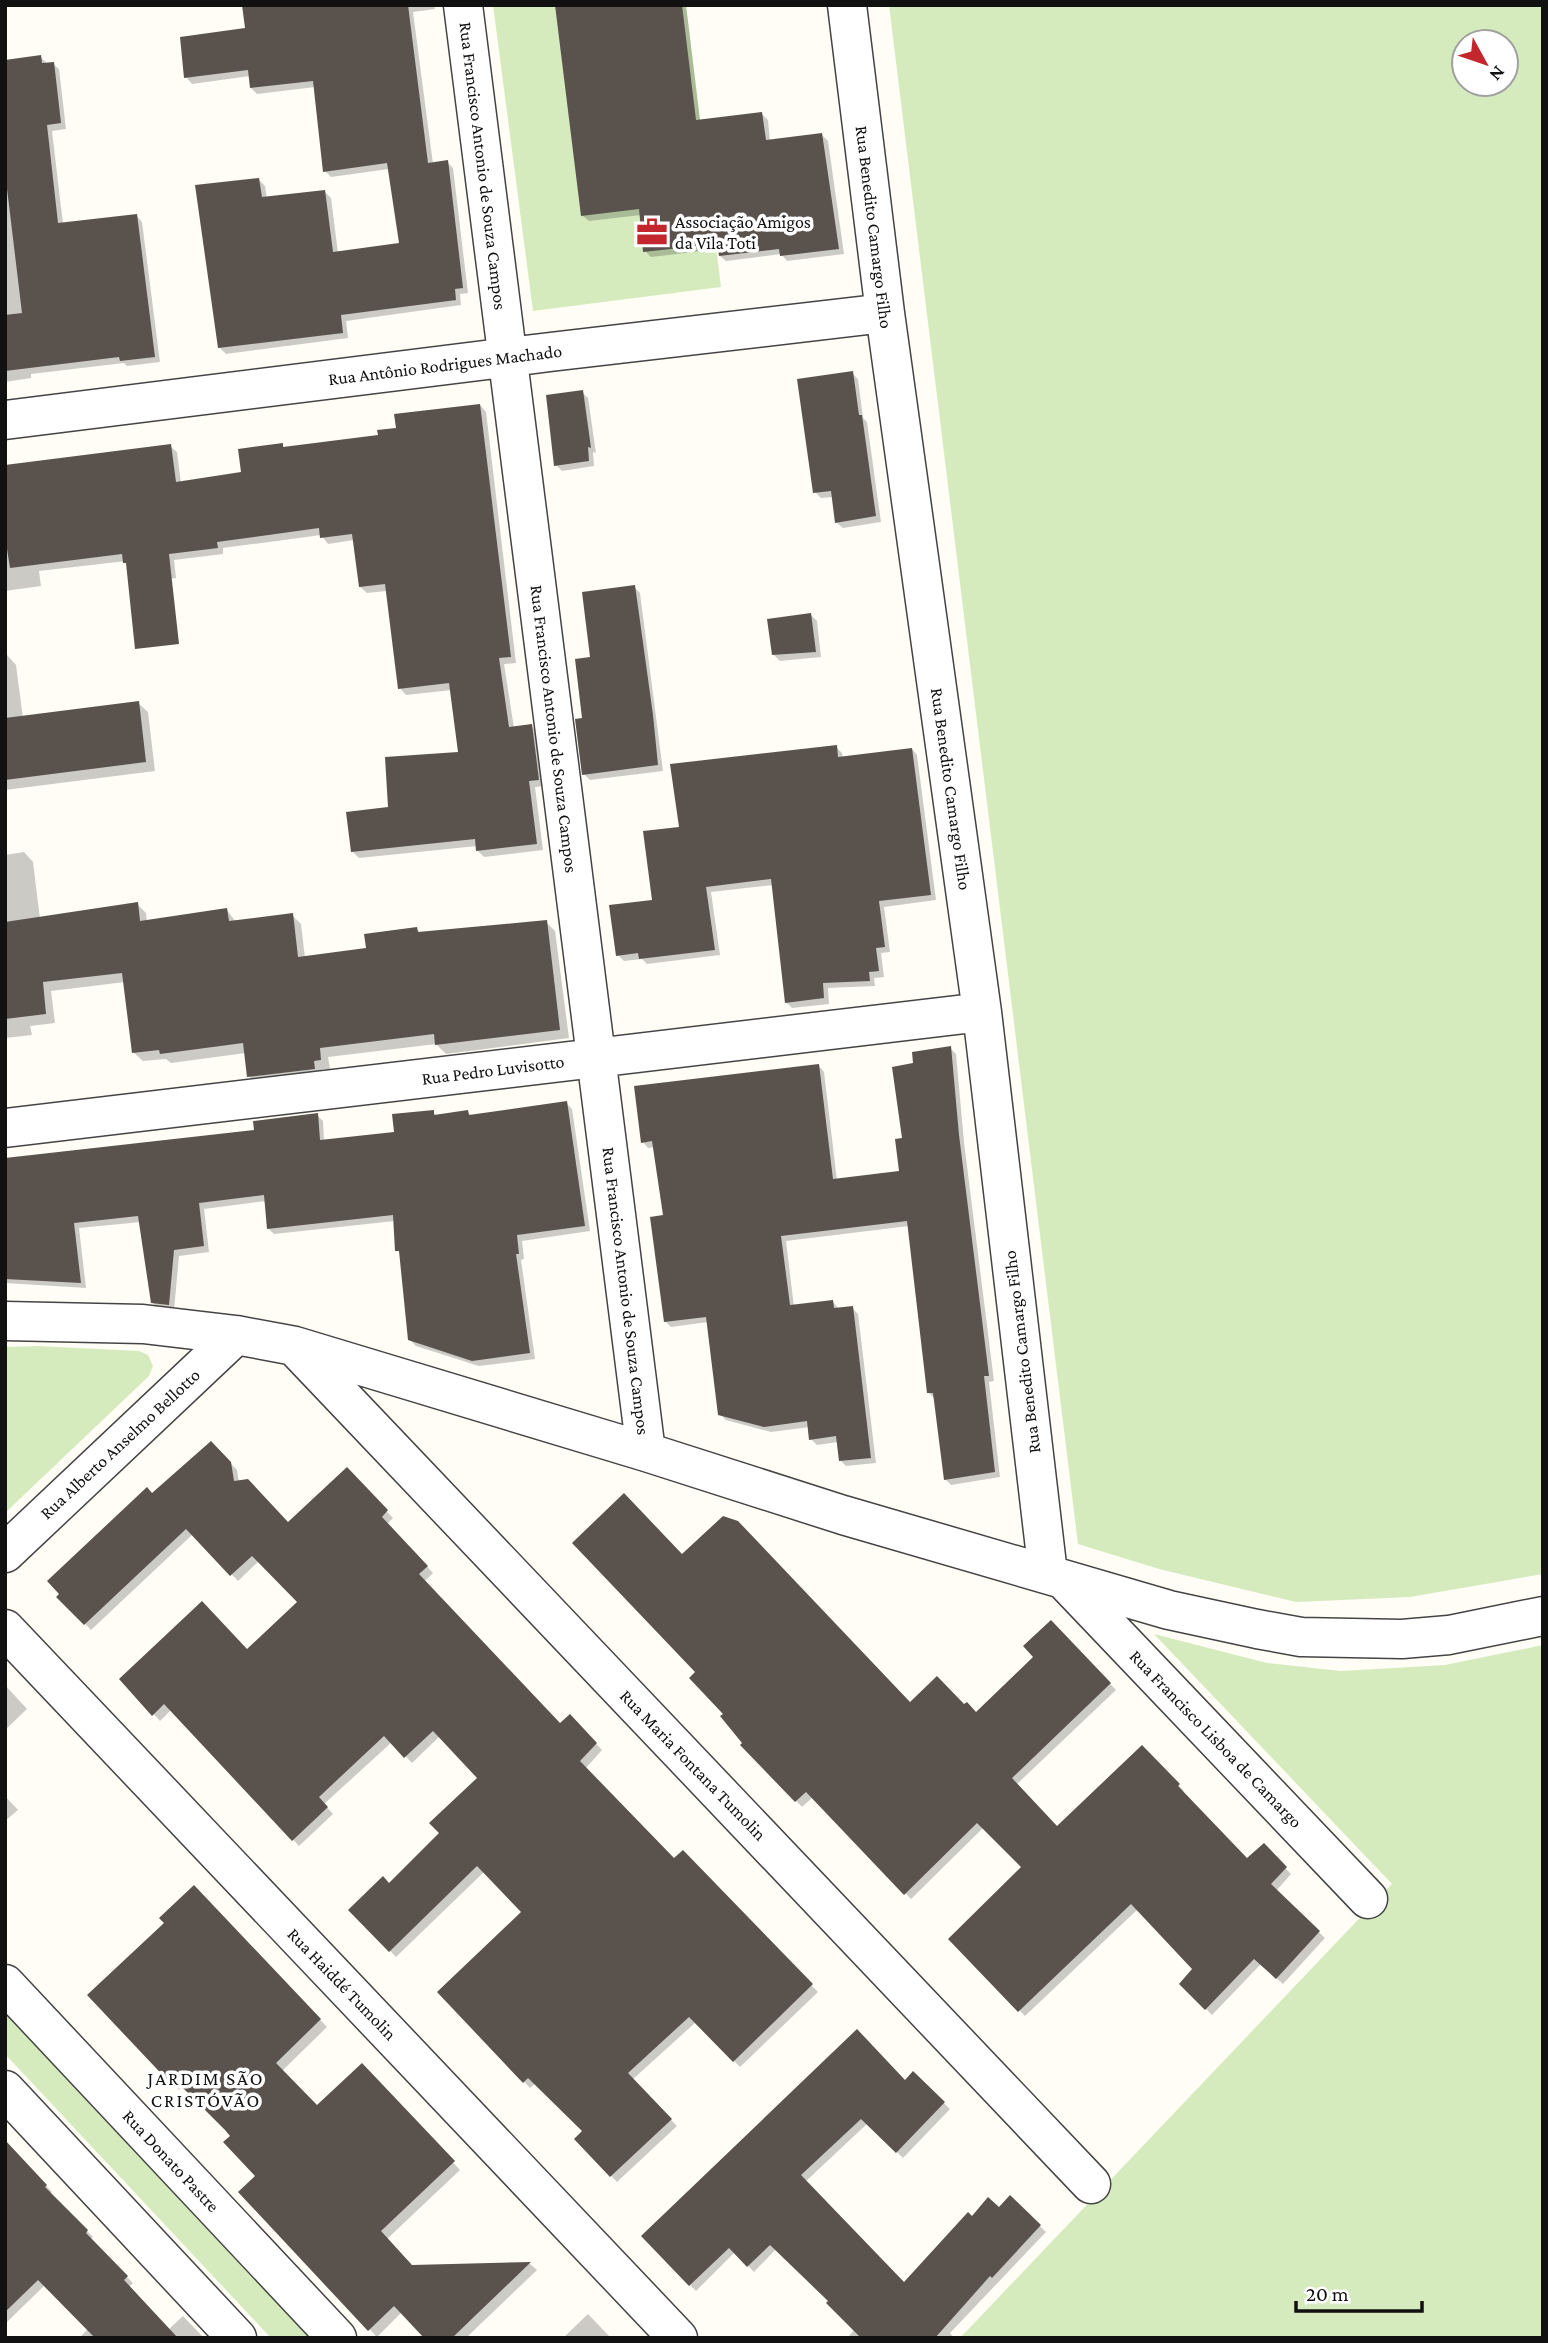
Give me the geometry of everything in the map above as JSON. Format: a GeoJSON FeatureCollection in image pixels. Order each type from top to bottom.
{"type":"FeatureCollection","features":[{"type":"Feature","properties":{"kind":"street","name":"Rua Francisco Antonio de Souza Campos"},"geometry":{"type":"LineString","coordinates":[[463,5],[646,1452]]}},
{"type":"Feature","properties":{"kind":"street","name":"Rua Benedito Camargo Filho"},"geometry":{"type":"LineString","coordinates":[[847,5],[885,313],[982,1012],[1056,1577]]}},
{"type":"Feature","properties":{"kind":"street","name":"Rua Antônio Rodrigues Machado"},"geometry":{"type":"LineString","coordinates":[[5,420],[885,313]]}},
{"type":"Feature","properties":{"kind":"street","name":"Rua Pedro Luvisotto"},"geometry":{"type":"LineString","coordinates":[[5,1128],[982,1012]]}},
{"type":"Feature","properties":{"kind":"street"},"geometry":{"type":"LineString","coordinates":[[5,1321],[143,1324],[236,1335],[295,1346],[646,1452],[843,1516],[1169,1610],[1301,1637],[1402,1639],[1449,1635],[1543,1616]]}},
{"type":"Feature","properties":{"kind":"street","name":"Rua Alberto Anselmo Bellotto"},"geometry":{"type":"LineString","coordinates":[[5,1553],[236,1335]]}},
{"type":"Feature","properties":{"kind":"street","name":"Rua Maria Fontana Tumolin"},"geometry":{"type":"LineString","coordinates":[[295,1346],[1091,2184]]}},
{"type":"Feature","properties":{"kind":"street","name":"Rua Francisco Lisboa de Camargo"},"geometry":{"type":"LineString","coordinates":[[1056,1577],[1368,1899]]}},
{"type":"Feature","properties":{"kind":"street","name":"Rua Haiddé Tumolin"},"geometry":{"type":"LineString","coordinates":[[5,1629],[678,2338]]}},
{"type":"Feature","properties":{"kind":"street","name":"Rua Donato Pastre"},"geometry":{"type":"LineString","coordinates":[[5,1983],[337,2338]]}},
{"type":"Feature","properties":{"kind":"street"},"geometry":{"type":"LineString","coordinates":[[5,2090],[237,2338]]}},
{"type":"Feature","properties":{"kind":"green space"},"geometry":{"type":"Polygon","coordinates":[[[493,5],[686,5],[721,287],[533,311],[493,5]]]}},
{"type":"Feature","properties":{"kind":"green space"},"geometry":{"type":"Polygon","coordinates":[[[889,5],[1543,5],[1543,1574],[1410,1597],[1296,1602],[1159,1569],[1078,1544],[889,5]]]}},
{"type":"Feature","properties":{"kind":"green space"},"geometry":{"type":"Polygon","coordinates":[[[5,1347],[139,1351],[148,1355],[153,1366],[149,1376],[5,1513],[5,1347]]]}},
{"type":"Feature","properties":{"kind":"green space"},"geometry":{"type":"Polygon","coordinates":[[[1154,1634],[1267,1663],[1341,1671],[1445,1665],[1543,1645],[1543,2338],[960,2338],[1392,1884],[1154,1634]]]}},
{"type":"Feature","properties":{"kind":"green space"},"geometry":{"type":"Polygon","coordinates":[[[5,2011],[313,2338],[271,2338],[5,2054],[5,2011]]]}},
{"type":"Feature","properties":{"kind":"building"},"geometry":{"type":"Polygon","coordinates":[[[242,5],[408,5],[428,163],[448,160],[463,288],[455,289],[456,300],[341,315],[343,333],[218,348],[195,185],[259,178],[262,197],[325,190],[333,252],[399,243],[387,163],[323,172],[313,81],[250,88],[248,70],[184,78],[180,37],[245,28],[242,5]]]}},
{"type":"Feature","properties":{"kind":"building"},"geometry":{"type":"Polygon","coordinates":[[[555,5],[682,5],[696,120],[762,112],[766,140],[822,133],[839,249],[780,256],[779,249],[719,256],[717,244],[643,252],[639,209],[581,216],[555,5]]]}},
{"type":"Feature","properties":{"kind":"building"},"geometry":{"type":"Polygon","coordinates":[[[41,55],[42,63],[54,62],[61,123],[47,125],[58,223],[137,214],[155,357],[120,361],[119,357],[5,371],[5,315],[22,313],[5,172],[5,60],[41,55]]]}},
{"type":"Feature","properties":{"kind":"building"},"geometry":{"type":"Polygon","coordinates":[[[853,371],[876,516],[835,523],[831,491],[813,493],[797,379],[853,371]]]}},
{"type":"Feature","properties":{"kind":"building"},"geometry":{"type":"Polygon","coordinates":[[[583,390],[591,448],[588,447],[589,461],[554,466],[546,395],[583,390]]]}},
{"type":"Feature","properties":{"kind":"building"},"geometry":{"type":"Polygon","coordinates":[[[480,404],[511,657],[499,658],[509,727],[532,724],[539,780],[529,781],[537,844],[476,851],[475,839],[351,852],[346,812],[388,807],[385,757],[458,752],[449,683],[398,689],[385,584],[359,587],[352,534],[320,538],[319,528],[217,542],[218,548],[169,554],[179,644],[135,649],[126,563],[123,563],[122,554],[10,568],[5,536],[5,465],[171,444],[176,482],[241,472],[238,449],[283,443],[283,447],[378,435],[377,430],[396,428],[394,414],[480,404]]]}},
{"type":"Feature","properties":{"kind":"building"},"geometry":{"type":"Polygon","coordinates":[[[635,585],[658,765],[582,775],[575,719],[582,718],[575,659],[590,657],[582,592],[635,585]]]}},
{"type":"Feature","properties":{"kind":"building"},"geometry":{"type":"Polygon","coordinates":[[[811,613],[816,652],[772,655],[767,619],[811,613]]]}},
{"type":"Feature","properties":{"kind":"building"},"geometry":{"type":"Polygon","coordinates":[[[139,701],[146,762],[5,780],[5,718],[139,701]]]}},
{"type":"Feature","properties":{"kind":"building"},"geometry":{"type":"Polygon","coordinates":[[[837,745],[838,757],[912,748],[931,895],[879,901],[885,947],[876,948],[879,971],[869,972],[870,981],[823,983],[824,998],[785,1003],[771,879],[706,887],[715,950],[639,959],[638,953],[616,956],[609,905],[652,900],[643,831],[679,827],[670,764],[837,745]]]}},
{"type":"Feature","properties":{"kind":"building"},"geometry":{"type":"Polygon","coordinates":[[[138,902],[140,921],[227,908],[229,921],[293,913],[298,957],[366,948],[364,934],[417,927],[418,932],[547,920],[560,1030],[435,1045],[434,1034],[320,1048],[321,1060],[314,1061],[315,1069],[247,1077],[243,1043],[160,1054],[159,1050],[132,1053],[122,973],[43,982],[46,1014],[5,1019],[5,922],[138,902]]]}},
{"type":"Feature","properties":{"kind":"building"},"geometry":{"type":"Polygon","coordinates":[[[951,1046],[959,1135],[989,1376],[984,1376],[995,1472],[944,1480],[933,1393],[927,1393],[907,1221],[781,1236],[790,1305],[833,1300],[834,1308],[853,1306],[871,1458],[839,1461],[836,1436],[809,1440],[807,1421],[764,1427],[718,1415],[706,1317],[664,1322],[650,1217],[663,1215],[652,1141],[641,1143],[634,1086],[819,1064],[833,1179],[899,1171],[895,1139],[902,1138],[892,1067],[913,1063],[912,1052],[951,1046]]]}},
{"type":"Feature","properties":{"kind":"building"},"geometry":{"type":"Polygon","coordinates":[[[567,1101],[585,1226],[517,1235],[519,1254],[516,1254],[530,1353],[472,1361],[408,1340],[399,1251],[395,1251],[393,1215],[267,1229],[264,1195],[199,1203],[204,1246],[174,1250],[169,1305],[151,1303],[138,1216],[74,1223],[81,1283],[5,1279],[5,1158],[254,1130],[253,1121],[318,1113],[320,1140],[394,1132],[392,1114],[434,1110],[434,1115],[468,1110],[469,1115],[567,1101]]]}},
{"type":"Feature","properties":{"kind":"building"},"geometry":{"type":"Polygon","coordinates":[[[211,1441],[231,1462],[234,1481],[248,1479],[288,1522],[347,1467],[388,1510],[382,1517],[428,1566],[419,1574],[560,1723],[570,1714],[597,1743],[580,1761],[674,1858],[683,1850],[813,1984],[733,2062],[689,2017],[628,2073],[672,2119],[610,2177],[574,2139],[582,2131],[528,2078],[523,2083],[437,1992],[521,1912],[477,1866],[389,1952],[348,1910],[383,1876],[389,1883],[439,1833],[429,1823],[477,1778],[433,1731],[404,1758],[384,1736],[319,1797],[328,1807],[292,1841],[164,1704],[152,1716],[119,1679],[202,1601],[247,1649],[297,1602],[252,1556],[230,1576],[186,1529],[84,1625],[56,1597],[59,1594],[47,1581],[147,1487],[152,1493],[211,1441]]]}},
{"type":"Feature","properties":{"kind":"building"},"geometry":{"type":"Polygon","coordinates":[[[624,1493],[682,1554],[723,1516],[738,1521],[910,1702],[937,1676],[964,1704],[967,1702],[976,1712],[1033,1657],[1023,1646],[1051,1620],[1111,1683],[1012,1778],[1057,1826],[1142,1745],[1247,1858],[1264,1843],[1287,1867],[1271,1884],[1320,1931],[1276,1979],[1254,1959],[1205,2010],[1179,1984],[1192,1969],[1131,1904],[1018,2012],[948,1939],[1021,1867],[977,1823],[904,1895],[806,1792],[795,1802],[740,1745],[742,1743],[720,1716],[723,1714],[689,1678],[695,1672],[572,1543],[624,1493]]]}},
{"type":"Feature","properties":{"kind":"building"},"geometry":{"type":"Polygon","coordinates":[[[194,1885],[321,2019],[276,2063],[317,2105],[362,2063],[455,2161],[381,2231],[412,2265],[531,2262],[452,2338],[424,2338],[394,2306],[368,2331],[238,2192],[255,2176],[223,2142],[230,2136],[225,2130],[175,2080],[171,2084],[87,1995],[164,1923],[159,1918],[194,1885]]]}},
{"type":"Feature","properties":{"kind":"building"},"geometry":{"type":"Polygon","coordinates":[[[857,2029],[905,2080],[913,2071],[945,2102],[896,2153],[861,2119],[801,2175],[904,2282],[968,2212],[972,2216],[988,2197],[999,2207],[1010,2195],[1041,2225],[992,2278],[990,2276],[935,2338],[861,2338],[826,2303],[828,2301],[770,2245],[747,2267],[729,2248],[689,2286],[641,2236],[857,2029]]]}},
{"type":"Feature","properties":{"kind":"building"},"geometry":{"type":"Polygon","coordinates":[[[5,2140],[47,2185],[45,2187],[88,2230],[86,2233],[128,2276],[124,2280],[178,2338],[95,2338],[38,2280],[5,2312],[5,2140]]]}},
{"type":"Feature","properties":{"kind":"place","name":"Associação Amigos da Vila Toti"},"geometry":{"type":"Point","coordinates":[652,232]}},
{"type":"Feature","properties":{"kind":"district","name":"JARDIM SÃO CRISTÓVÃO"},"geometry":{"type":"Point","coordinates":[206,2089]}}]}
